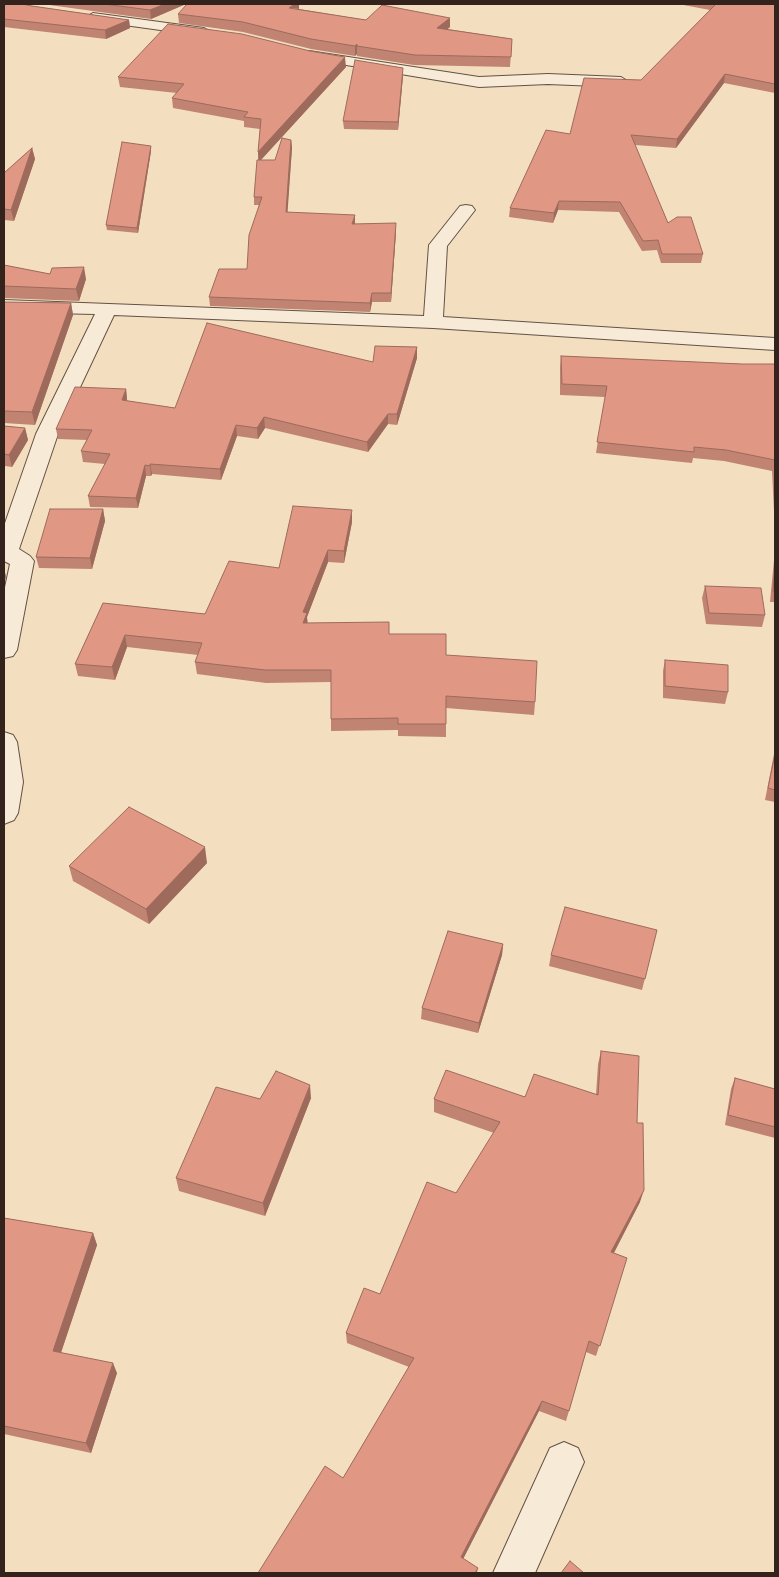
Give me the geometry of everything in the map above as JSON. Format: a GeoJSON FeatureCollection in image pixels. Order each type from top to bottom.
{"type":"FeatureCollection","features":[{"type":"Feature","properties":{"kind":"street"},"geometry":{"type":"LineString","coordinates":[[81,16],[214,34]]}},
{"type":"Feature","properties":{"kind":"street"},"geometry":{"type":"LineString","coordinates":[[294,51],[479,82],[548,79],[636,82]]}},
{"type":"Feature","properties":{"kind":"street"},"geometry":{"type":"LineString","coordinates":[[433,322],[438,245],[466,210]]}},
{"type":"Feature","properties":{"kind":"street"},"geometry":{"type":"LineString","coordinates":[[4,308],[107,308],[433,322],[775,344]]}},
{"type":"Feature","properties":{"kind":"street"},"geometry":{"type":"LineString","coordinates":[[4,650],[22,561],[5,552],[39,433],[107,308]]}},
{"type":"Feature","properties":{"kind":"street"},"geometry":{"type":"LineString","coordinates":[[4,742],[9,782],[4,813]]}},
{"type":"Feature","properties":{"kind":"street"},"geometry":{"type":"LineString","coordinates":[[514,1573],[564,1462]]}},
{"type":"Feature","properties":{"kind":"building"},"geometry":{"type":"Polygon","coordinates":[[[4,4],[22,4],[129,20],[105,30],[4,19],[4,4]]]}},
{"type":"Feature","properties":{"kind":"building"},"geometry":{"type":"Polygon","coordinates":[[[104,4],[165,4],[150,10],[104,4]]]}},
{"type":"Feature","properties":{"kind":"building"},"geometry":{"type":"Polygon","coordinates":[[[187,4],[294,4],[289,8],[366,20],[382,5],[450,18],[437,28],[512,39],[511,57],[415,55],[357,46],[357,44],[355,46],[311,39],[243,22],[178,14],[187,4]]]}},
{"type":"Feature","properties":{"kind":"building"},"geometry":{"type":"Polygon","coordinates":[[[716,4],[775,4],[775,84],[725,74],[677,139],[631,135],[668,223],[677,217],[691,217],[703,254],[662,254],[658,240],[643,241],[620,202],[559,201],[554,213],[510,208],[546,130],[570,134],[584,78],[641,80],[716,4]]]}},
{"type":"Feature","properties":{"kind":"building"},"geometry":{"type":"Polygon","coordinates":[[[168,24],[242,34],[310,51],[345,57],[258,152],[261,119],[244,117],[248,112],[172,98],[184,84],[118,77],[168,24]]]}},
{"type":"Feature","properties":{"kind":"building"},"geometry":{"type":"Polygon","coordinates":[[[355,60],[403,68],[398,122],[343,121],[355,60]]]}},
{"type":"Feature","properties":{"kind":"building"},"geometry":{"type":"Polygon","coordinates":[[[282,138],[291,140],[286,212],[355,215],[352,224],[396,223],[391,293],[372,293],[370,303],[209,297],[219,269],[247,269],[249,235],[262,197],[254,197],[257,160],[275,160],[282,138]]]}},
{"type":"Feature","properties":{"kind":"building"},"geometry":{"type":"Polygon","coordinates":[[[122,142],[151,146],[137,228],[106,225],[122,142]]]}},
{"type":"Feature","properties":{"kind":"building"},"geometry":{"type":"Polygon","coordinates":[[[32,148],[11,210],[4,209],[4,173],[32,148]]]}},
{"type":"Feature","properties":{"kind":"building"},"geometry":{"type":"Polygon","coordinates":[[[4,265],[50,274],[52,268],[84,267],[76,289],[4,286],[4,265]]]}},
{"type":"Feature","properties":{"kind":"building"},"geometry":{"type":"Polygon","coordinates":[[[4,302],[71,303],[32,412],[4,411],[4,302]]]}},
{"type":"Feature","properties":{"kind":"building"},"geometry":{"type":"Polygon","coordinates":[[[207,323],[373,362],[375,346],[417,347],[397,414],[388,414],[367,442],[264,417],[257,428],[236,425],[220,469],[145,465],[136,498],[88,496],[110,454],[81,451],[92,430],[56,429],[75,387],[126,389],[122,400],[175,408],[207,323]]]}},
{"type":"Feature","properties":{"kind":"building"},"geometry":{"type":"Polygon","coordinates":[[[561,356],[775,364],[775,460],[726,450],[694,447],[694,452],[597,442],[607,386],[562,384],[561,356]]]}},
{"type":"Feature","properties":{"kind":"building"},"geometry":{"type":"Polygon","coordinates":[[[4,426],[25,428],[9,455],[4,454],[4,426]]]}},
{"type":"Feature","properties":{"kind":"building"},"geometry":{"type":"Polygon","coordinates":[[[293,506],[352,510],[344,551],[328,550],[303,612],[307,613],[303,623],[389,622],[389,634],[446,634],[446,655],[537,661],[535,702],[446,696],[446,724],[398,724],[398,718],[331,719],[331,670],[265,670],[195,662],[202,643],[125,635],[112,667],[75,664],[103,603],[205,614],[229,561],[279,568],[293,506]]]}},
{"type":"Feature","properties":{"kind":"building"},"geometry":{"type":"Polygon","coordinates":[[[50,509],[103,509],[90,558],[36,557],[50,509]]]}},
{"type":"Feature","properties":{"kind":"building"},"geometry":{"type":"Polygon","coordinates":[[[775,566],[775,591],[773,591],[775,566]]]}},
{"type":"Feature","properties":{"kind":"building"},"geometry":{"type":"Polygon","coordinates":[[[705,586],[761,588],[765,615],[709,613],[705,586]]]}},
{"type":"Feature","properties":{"kind":"building"},"geometry":{"type":"Polygon","coordinates":[[[665,660],[728,665],[728,692],[665,686],[665,660]]]}},
{"type":"Feature","properties":{"kind":"building"},"geometry":{"type":"Polygon","coordinates":[[[775,754],[775,790],[768,788],[775,754]]]}},
{"type":"Feature","properties":{"kind":"building"},"geometry":{"type":"Polygon","coordinates":[[[129,807],[205,847],[146,909],[69,866],[129,807]]]}},
{"type":"Feature","properties":{"kind":"building"},"geometry":{"type":"Polygon","coordinates":[[[565,907],[657,930],[645,979],[551,955],[565,907]]]}},
{"type":"Feature","properties":{"kind":"building"},"geometry":{"type":"Polygon","coordinates":[[[448,931],[503,944],[479,1023],[422,1008],[448,931]]]}},
{"type":"Feature","properties":{"kind":"building"},"geometry":{"type":"Polygon","coordinates":[[[601,1051],[639,1056],[637,1123],[643,1123],[644,1190],[611,1252],[627,1258],[600,1346],[589,1341],[569,1411],[542,1401],[461,1557],[478,1568],[475,1573],[258,1573],[325,1466],[343,1478],[414,1358],[346,1333],[364,1288],[380,1294],[427,1182],[456,1193],[500,1122],[434,1099],[446,1070],[525,1097],[534,1074],[598,1095],[601,1051]]]}},
{"type":"Feature","properties":{"kind":"building"},"geometry":{"type":"Polygon","coordinates":[[[276,1071],[310,1085],[263,1203],[176,1178],[216,1087],[260,1099],[276,1071]]]}},
{"type":"Feature","properties":{"kind":"building"},"geometry":{"type":"Polygon","coordinates":[[[735,1078],[775,1089],[775,1127],[728,1115],[735,1078]]]}},
{"type":"Feature","properties":{"kind":"building"},"geometry":{"type":"Polygon","coordinates":[[[4,1218],[93,1233],[53,1351],[113,1363],[86,1443],[4,1426],[4,1218]]]}},
{"type":"Feature","properties":{"kind":"building"},"geometry":{"type":"Polygon","coordinates":[[[570,1561],[584,1573],[561,1573],[570,1561]]]}}]}
